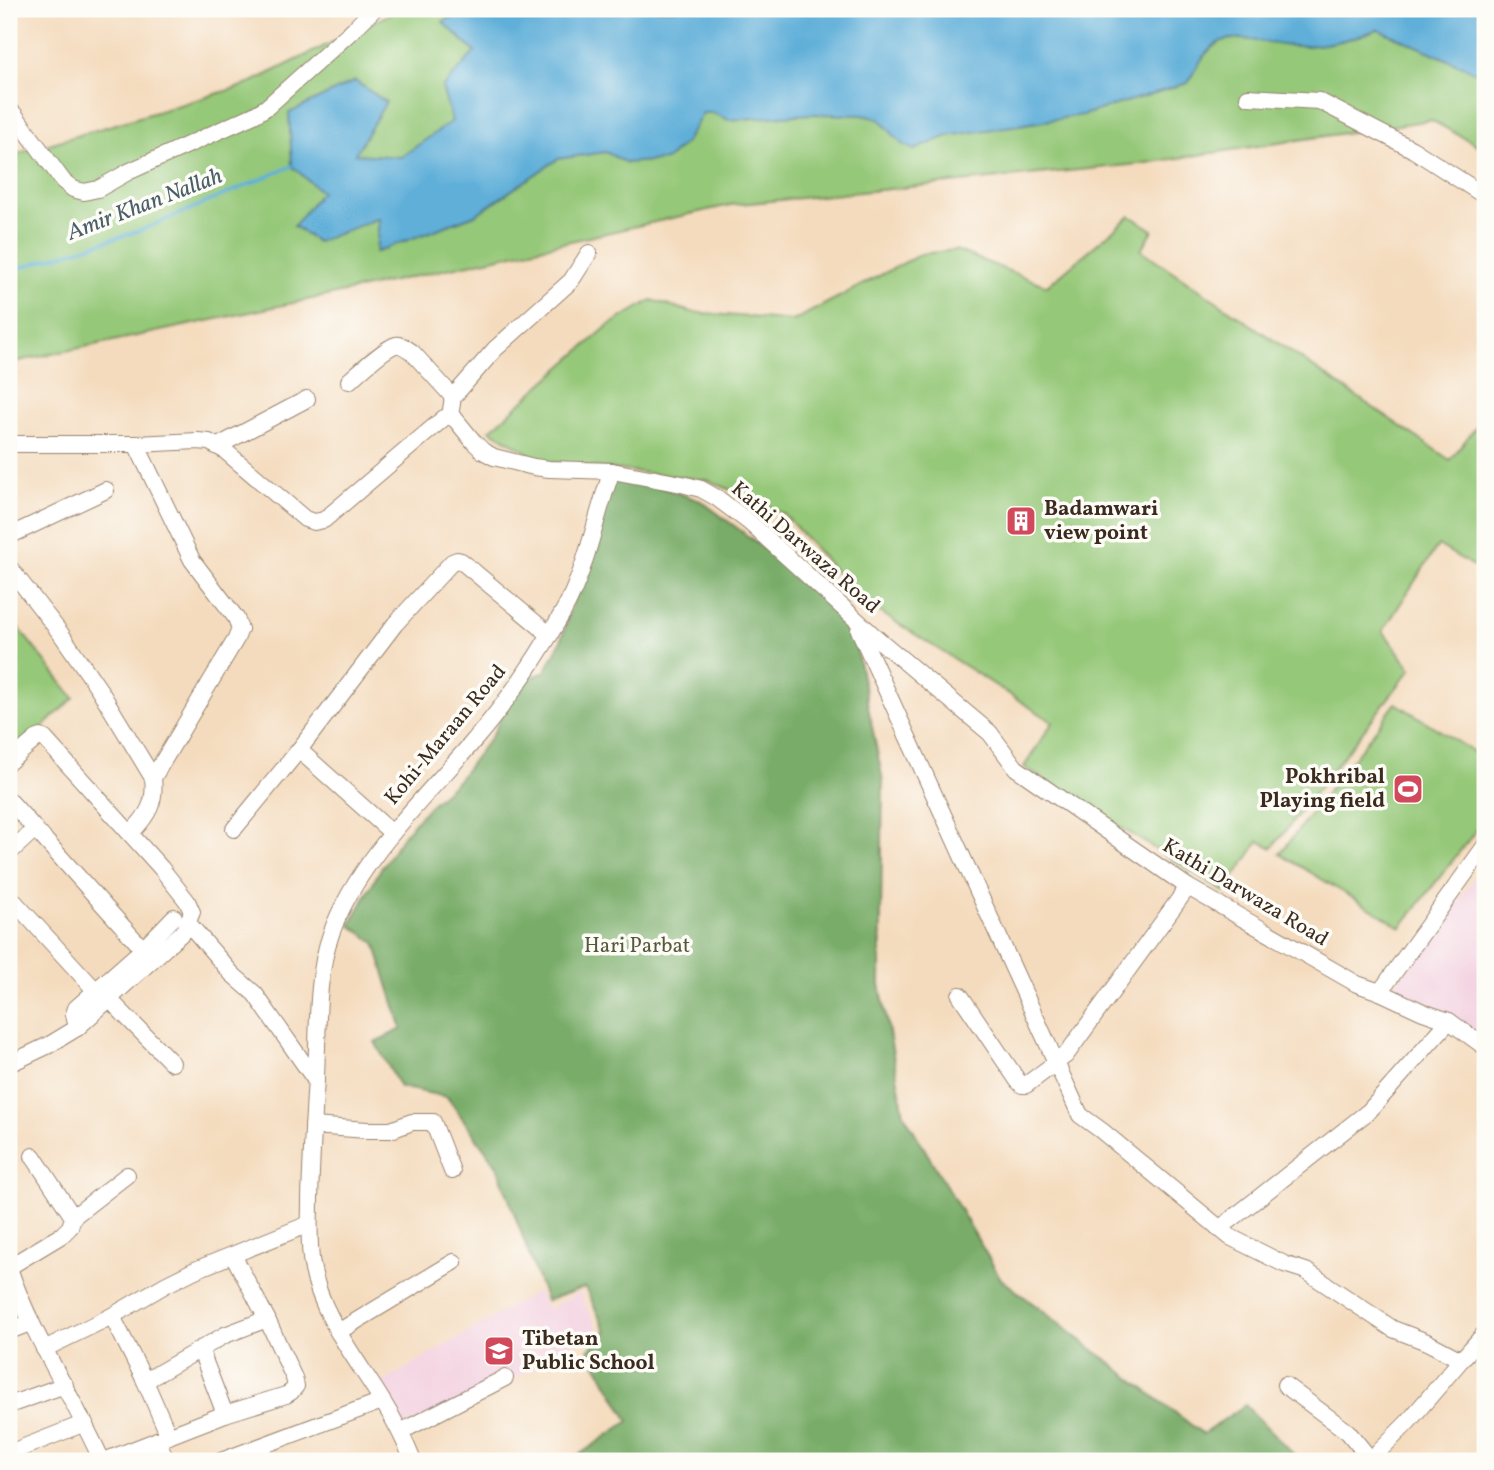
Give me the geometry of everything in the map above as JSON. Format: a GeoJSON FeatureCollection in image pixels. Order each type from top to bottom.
{"type":"FeatureCollection","features":[{"type":"Feature","properties":{"kind":"street"},"geometry":{"type":"LineString","coordinates":[[14,114],[63,181],[73,190],[84,192],[98,189],[128,172],[208,137],[267,107],[374,9]]}},
{"type":"Feature","properties":{"kind":"street"},"geometry":{"type":"LineString","coordinates":[[1248,97],[1320,101],[1412,149],[1485,196]]}},
{"type":"Feature","properties":{"kind":"street"},"geometry":{"type":"LineString","coordinates":[[9,444],[209,442],[218,446],[305,519],[314,522],[324,520],[444,418],[450,416],[453,397],[495,349],[571,281],[589,253]]}},
{"type":"Feature","properties":{"kind":"street"},"geometry":{"type":"LineString","coordinates":[[349,381],[386,350],[396,345],[404,346],[453,397]]}},
{"type":"Feature","properties":{"kind":"street"},"geometry":{"type":"LineString","coordinates":[[218,446],[307,399]]}},
{"type":"Feature","properties":{"kind":"street","name":"Kathi Darwaza Road"},"geometry":{"type":"LineString","coordinates":[[450,416],[473,442],[494,457],[550,469],[612,471],[682,484],[701,489],[717,498],[749,522],[873,635],[990,733],[1016,768],[1188,887],[1357,984],[1450,1021],[1485,1047]]}},
{"type":"Feature","properties":{"kind":"street"},"geometry":{"type":"LineString","coordinates":[[136,444],[192,559],[236,618],[240,629],[153,778]]}},
{"type":"Feature","properties":{"kind":"street","name":"Kohi-Maraan Road"},"geometry":{"type":"LineString","coordinates":[[413,1461],[383,1401],[338,1332],[324,1304],[312,1265],[309,1224],[321,972],[331,934],[358,881],[392,833],[494,716],[550,635],[572,596],[612,471]]}},
{"type":"Feature","properties":{"kind":"street"},"geometry":{"type":"LineString","coordinates":[[9,536],[106,490]]}},
{"type":"Feature","properties":{"kind":"street"},"geometry":{"type":"LineString","coordinates":[[234,830],[396,624],[452,562],[461,561],[550,635]]}},
{"type":"Feature","properties":{"kind":"street"},"geometry":{"type":"LineString","coordinates":[[9,567],[99,689],[153,778],[155,792],[151,807],[144,820],[131,833]]}},
{"type":"Feature","properties":{"kind":"street"},"geometry":{"type":"LineString","coordinates":[[859,630],[1080,1115],[1230,1237],[1313,1275],[1393,1329],[1427,1342],[1461,1360]]}},
{"type":"Feature","properties":{"kind":"street"},"geometry":{"type":"LineString","coordinates":[[9,761],[36,739],[45,739],[131,833],[187,901],[192,912],[143,949],[103,995]]}},
{"type":"Feature","properties":{"kind":"street"},"geometry":{"type":"LineString","coordinates":[[299,750],[392,833]]}},
{"type":"Feature","properties":{"kind":"street"},"geometry":{"type":"LineString","coordinates":[[9,800],[143,949]]}},
{"type":"Feature","properties":{"kind":"street"},"geometry":{"type":"LineString","coordinates":[[9,853],[35,829]]}},
{"type":"Feature","properties":{"kind":"street"},"geometry":{"type":"LineString","coordinates":[[1380,992],[1485,845]]}},
{"type":"Feature","properties":{"kind":"street"},"geometry":{"type":"LineString","coordinates":[[960,995],[1018,1081],[1026,1085],[1066,1055],[1188,887]]}},
{"type":"Feature","properties":{"kind":"street"},"geometry":{"type":"LineString","coordinates":[[9,896],[172,1063]]}},
{"type":"Feature","properties":{"kind":"street"},"geometry":{"type":"LineString","coordinates":[[181,920],[232,974],[255,994],[316,1081]]}},
{"type":"Feature","properties":{"kind":"street"},"geometry":{"type":"LineString","coordinates":[[9,1064],[49,1045],[76,1028],[74,1012],[103,995],[184,931],[181,920]]}},
{"type":"Feature","properties":{"kind":"street"},"geometry":{"type":"LineString","coordinates":[[1219,1229],[1369,1111],[1450,1021]]}},
{"type":"Feature","properties":{"kind":"street"},"geometry":{"type":"LineString","coordinates":[[313,1126],[391,1130],[412,1122],[433,1122],[452,1171]]}},
{"type":"Feature","properties":{"kind":"street"},"geometry":{"type":"LineString","coordinates":[[33,1156],[73,1217]]}},
{"type":"Feature","properties":{"kind":"street"},"geometry":{"type":"LineString","coordinates":[[127,1175],[73,1217],[70,1227],[62,1236],[9,1268],[12,1287],[103,1461],[225,1414],[286,1395],[296,1386],[267,1319],[233,1255]]}},
{"type":"Feature","properties":{"kind":"street"},"geometry":{"type":"LineString","coordinates":[[44,1349],[112,1317],[195,1270],[309,1224]]}},
{"type":"Feature","properties":{"kind":"street"},"geometry":{"type":"LineString","coordinates":[[338,1332],[454,1262]]}},
{"type":"Feature","properties":{"kind":"street"},"geometry":{"type":"LineString","coordinates":[[112,1317],[145,1381],[163,1438],[167,1461]]}},
{"type":"Feature","properties":{"kind":"street"},"geometry":{"type":"LineString","coordinates":[[145,1381],[225,1335],[267,1319]]}},
{"type":"Feature","properties":{"kind":"street"},"geometry":{"type":"LineString","coordinates":[[9,1331],[30,1323]]}},
{"type":"Feature","properties":{"kind":"street"},"geometry":{"type":"LineString","coordinates":[[1285,1385],[1348,1432],[1371,1461],[1485,1333]]}},
{"type":"Feature","properties":{"kind":"street"},"geometry":{"type":"LineString","coordinates":[[200,1349],[225,1414]]}},
{"type":"Feature","properties":{"kind":"street"},"geometry":{"type":"LineString","coordinates":[[400,1432],[505,1378]]}},
{"type":"Feature","properties":{"kind":"street"},"geometry":{"type":"LineString","coordinates":[[9,1405],[65,1385]]}},
{"type":"Feature","properties":{"kind":"street"},"geometry":{"type":"LineString","coordinates":[[221,1461],[383,1401]]}},
{"type":"Feature","properties":{"kind":"street"},"geometry":{"type":"LineString","coordinates":[[18,1454],[85,1423]]}},
{"type":"Feature","properties":{"kind":"shaded area"},"geometry":{"type":"Polygon","coordinates":[[[1485,862],[1485,1042],[1461,1022],[1392,989],[1434,936],[1485,862]]]}},
{"type":"Feature","properties":{"kind":"shaded area","name":"Tibetan Public School"},"geometry":{"type":"Polygon","coordinates":[[[537,1291],[548,1309],[579,1292],[599,1331],[511,1381],[401,1427],[378,1385],[537,1291]]]}},
{"type":"Feature","properties":{"kind":"green space"},"geometry":{"type":"Polygon","coordinates":[[[396,9],[1485,9],[1485,149],[1431,120],[1139,164],[730,205],[354,290],[9,363],[9,156],[246,85],[396,9]]]}},
{"type":"Feature","properties":{"kind":"green space"},"geometry":{"type":"Polygon","coordinates":[[[1130,216],[1153,230],[1141,250],[1450,460],[1479,423],[1485,427],[1485,573],[1438,545],[1383,631],[1411,669],[1272,848],[1259,841],[1224,892],[1024,767],[1053,722],[861,600],[784,514],[708,480],[542,461],[490,430],[609,325],[652,300],[691,312],[793,321],[921,254],[956,250],[1047,286],[1130,216]]]}},
{"type":"Feature","properties":{"kind":"green space","name":"Hari Parbat"},"geometry":{"type":"Polygon","coordinates":[[[612,471],[701,501],[849,612],[883,781],[880,984],[904,1114],[1001,1279],[1203,1434],[1245,1405],[1300,1461],[570,1461],[629,1421],[588,1350],[606,1331],[585,1287],[546,1301],[497,1166],[447,1097],[400,1087],[375,1042],[402,1029],[375,943],[350,925],[380,870],[405,833],[429,806],[458,780],[493,734],[518,683],[545,672],[561,641],[612,471]]]}},
{"type":"Feature","properties":{"kind":"green space"},"geometry":{"type":"Polygon","coordinates":[[[9,616],[74,698],[9,758],[9,616]]]}},
{"type":"Feature","properties":{"kind":"green space","name":"Pokhribal Playing field"},"geometry":{"type":"Polygon","coordinates":[[[1396,703],[1485,759],[1485,819],[1401,927],[1280,854],[1396,703]]]}},
{"type":"Feature","properties":{"kind":"water"},"geometry":{"type":"Polygon","coordinates":[[[464,9],[1485,9],[1485,76],[1378,29],[1343,40],[1306,46],[1229,39],[1217,44],[1207,53],[1188,83],[1083,115],[948,136],[914,150],[902,144],[879,119],[862,115],[810,114],[729,120],[713,113],[703,113],[685,143],[666,160],[626,163],[606,152],[558,159],[475,215],[376,252],[379,218],[317,242],[294,226],[321,192],[292,166],[289,113],[355,81],[386,102],[355,154],[401,157],[452,121],[442,88],[475,52],[443,22],[464,9]]]}},
{"type":"Feature","properties":{"kind":"waterway","name":"Amir Khan Nallah"},"geometry":{"type":"LineString","coordinates":[[9,271],[142,230],[292,166]]}},
{"type":"Feature","properties":{"kind":"place","name":"Badamwari view point"},"geometry":{"type":"Point","coordinates":[1021,521]}},
{"type":"Feature","properties":{"kind":"place","name":"Pokhribal Playing field"},"geometry":{"type":"Point","coordinates":[1408,789]}},
{"type":"Feature","properties":{"kind":"place","name":"Tibetan Public School"},"geometry":{"type":"Point","coordinates":[499,1351]}}]}
